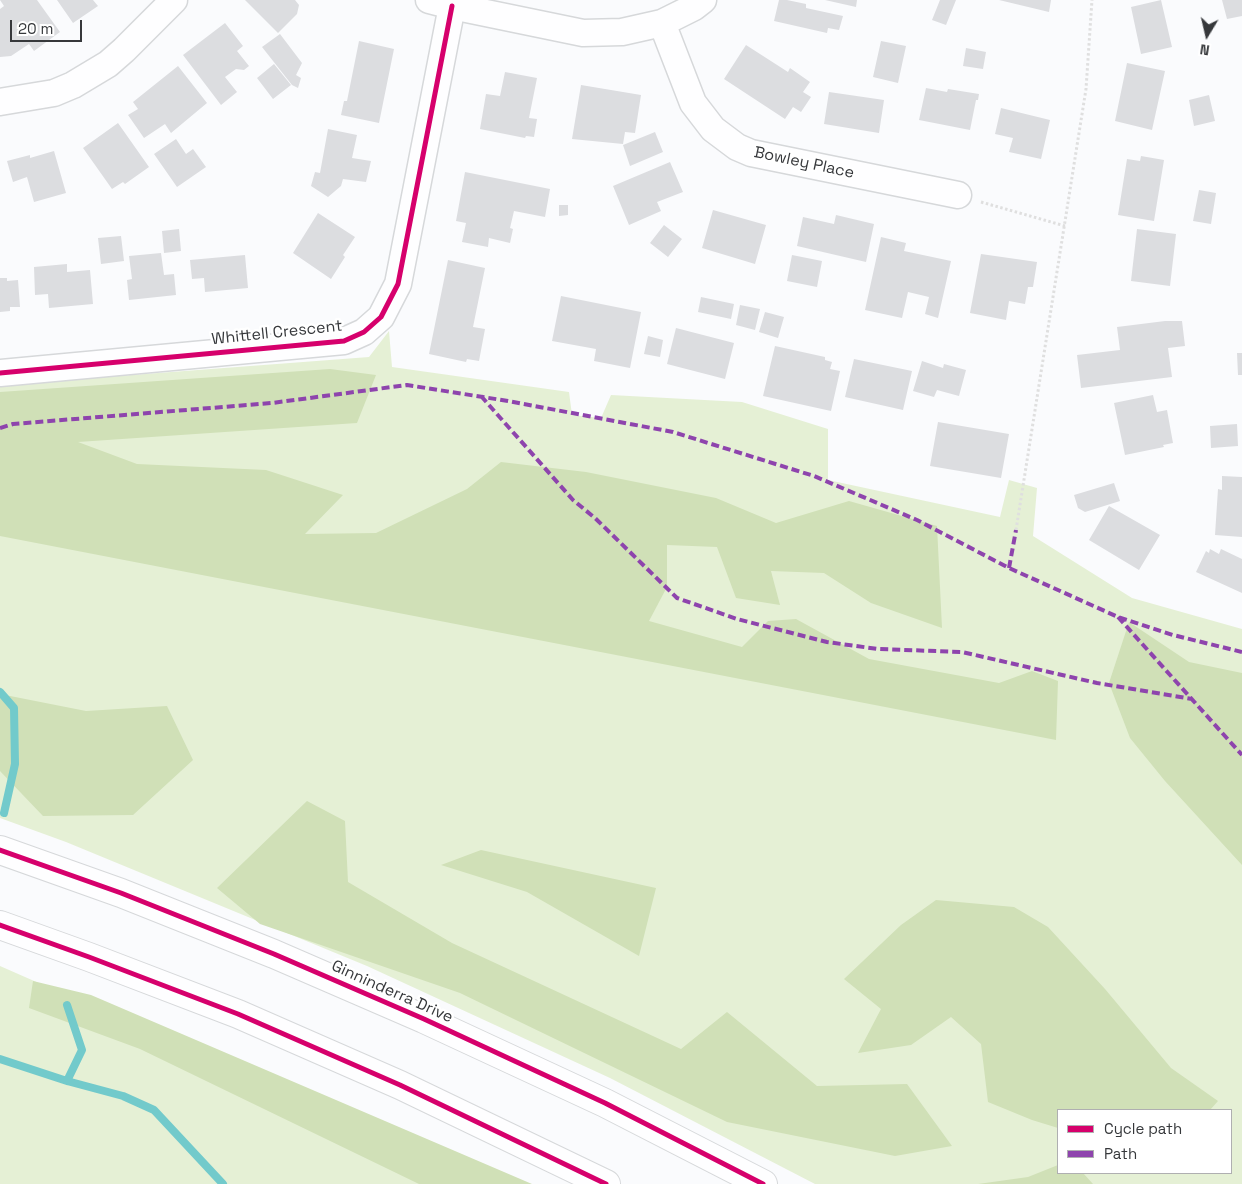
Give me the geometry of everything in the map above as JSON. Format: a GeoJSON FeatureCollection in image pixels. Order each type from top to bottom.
{"type":"FeatureCollection","features":[{"type":"Feature","properties":{"kind":"main road","name":"Ginninderra Drive"},"geometry":{"type":"LineString","coordinates":[[0,850],[130,897],[274,954],[415,1015],[605,1103],[764,1184]]}},
{"type":"Feature","properties":{"kind":"main road"},"geometry":{"type":"LineString","coordinates":[[0,925],[238,1014],[400,1085],[606,1184]]}},
{"type":"Feature","properties":{"kind":"street"},"geometry":{"type":"LineString","coordinates":[[0,102],[16,101],[54,93],[73,85],[108,64],[174,0]]}},
{"type":"Feature","properties":{"kind":"street"},"geometry":{"type":"LineString","coordinates":[[441,3],[583,33],[622,32],[662,22],[694,7],[703,0]]}},
{"type":"Feature","properties":{"kind":"street","name":"Whittell Crescent"},"geometry":{"type":"LineString","coordinates":[[0,373],[344,341],[364,332],[381,317],[398,284],[441,3]]}},
{"type":"Feature","properties":{"kind":"street","name":"Bowley Place"},"geometry":{"type":"LineString","coordinates":[[662,22],[693,103],[712,128],[737,147],[751,153],[958,195]]}},
{"type":"Feature","properties":{"kind":"path"},"geometry":{"type":"LineString","coordinates":[[1016,530],[1086,89],[1092,0]]}},
{"type":"Feature","properties":{"kind":"path"},"geometry":{"type":"LineString","coordinates":[[958,195],[1065,226]]}},
{"type":"Feature","properties":{"kind":"green space"},"geometry":{"type":"Polygon","coordinates":[[[389,331],[392,367],[569,392],[572,415],[601,418],[611,395],[742,402],[828,429],[828,480],[1000,517],[1009,480],[1037,488],[1033,536],[1132,598],[1242,629],[1242,1184],[815,1184],[610,1078],[367,966],[66,842],[0,818],[0,385],[369,357],[389,331]]]}},
{"type":"Feature","properties":{"kind":"green space"},"geometry":{"type":"Polygon","coordinates":[[[330,369],[376,375],[357,423],[78,442],[137,464],[266,470],[343,495],[305,534],[376,533],[467,489],[501,462],[586,472],[716,498],[776,523],[849,501],[937,526],[942,628],[871,603],[824,573],[771,571],[780,605],[736,598],[717,547],[667,545],[667,587],[649,621],[742,647],[768,621],[796,619],[869,659],[999,683],[1032,671],[1058,681],[1056,740],[0,536],[0,392],[330,369]]]}},
{"type":"Feature","properties":{"kind":"green space"},"geometry":{"type":"Polygon","coordinates":[[[1129,622],[1189,662],[1242,673],[1242,865],[1165,781],[1130,738],[1109,683],[1129,622]]]}},
{"type":"Feature","properties":{"kind":"green space"},"geometry":{"type":"Polygon","coordinates":[[[0,694],[86,711],[167,706],[193,760],[133,815],[43,816],[0,771],[0,694]]]}},
{"type":"Feature","properties":{"kind":"green space"},"geometry":{"type":"Polygon","coordinates":[[[307,801],[345,821],[348,882],[452,943],[681,1049],[727,1012],[817,1086],[907,1084],[952,1146],[895,1156],[727,1122],[460,993],[260,924],[217,888],[307,801]]]}},
{"type":"Feature","properties":{"kind":"green space"},"geometry":{"type":"Polygon","coordinates":[[[481,850],[656,888],[639,956],[527,892],[441,865],[481,850]]]}},
{"type":"Feature","properties":{"kind":"green space"},"geometry":{"type":"Polygon","coordinates":[[[936,900],[1014,907],[1048,927],[1105,989],[1171,1068],[1218,1101],[1211,1109],[1057,1109],[1057,1128],[1032,1120],[988,1102],[981,1044],[951,1017],[911,1045],[858,1053],[881,1009],[844,979],[901,925],[936,900]]]}},
{"type":"Feature","properties":{"kind":"green space"},"geometry":{"type":"Polygon","coordinates":[[[0,966],[132,1024],[510,1184],[0,1184],[0,966]]]}},
{"type":"Feature","properties":{"kind":"green space"},"geometry":{"type":"Polygon","coordinates":[[[33,981],[91,995],[532,1184],[419,1184],[140,1049],[29,1008],[33,981]]]}},
{"type":"Feature","properties":{"kind":"green space"},"geometry":{"type":"Polygon","coordinates":[[[1057,1165],[1057,1174],[1084,1174],[1093,1184],[978,1184],[1028,1177],[1057,1165]]]}},
{"type":"Feature","properties":{"kind":"building"},"geometry":{"type":"Polygon","coordinates":[[[0,0],[37,0],[60,32],[34,51],[29,44],[11,56],[0,57],[0,9],[4,6],[0,0]]]}},
{"type":"Feature","properties":{"kind":"building"},"geometry":{"type":"Polygon","coordinates":[[[57,0],[93,0],[98,6],[73,23],[57,0]]]}},
{"type":"Feature","properties":{"kind":"building"},"geometry":{"type":"Polygon","coordinates":[[[245,0],[295,0],[299,5],[297,14],[278,33],[245,0]]]}},
{"type":"Feature","properties":{"kind":"building"},"geometry":{"type":"Polygon","coordinates":[[[779,0],[806,4],[806,8],[843,16],[839,30],[828,28],[827,33],[774,21],[779,0]]]}},
{"type":"Feature","properties":{"kind":"building"},"geometry":{"type":"Polygon","coordinates":[[[825,0],[857,0],[856,7],[825,0]]]}},
{"type":"Feature","properties":{"kind":"building"},"geometry":{"type":"Polygon","coordinates":[[[940,0],[956,0],[946,25],[932,20],[940,0]]]}},
{"type":"Feature","properties":{"kind":"building"},"geometry":{"type":"Polygon","coordinates":[[[999,0],[1051,0],[1049,12],[999,0]]]}},
{"type":"Feature","properties":{"kind":"building"},"geometry":{"type":"Polygon","coordinates":[[[1161,0],[1172,47],[1141,54],[1131,7],[1161,0]]]}},
{"type":"Feature","properties":{"kind":"building"},"geometry":{"type":"Polygon","coordinates":[[[1222,0],[1242,0],[1242,16],[1227,19],[1222,0]]]}},
{"type":"Feature","properties":{"kind":"building"},"geometry":{"type":"Polygon","coordinates":[[[225,23],[243,46],[237,51],[249,66],[244,70],[236,69],[225,77],[237,92],[221,105],[183,55],[225,23]]]}},
{"type":"Feature","properties":{"kind":"building"},"geometry":{"type":"Polygon","coordinates":[[[280,34],[302,63],[296,75],[301,78],[298,88],[292,85],[262,47],[280,34]]]}},
{"type":"Feature","properties":{"kind":"building"},"geometry":{"type":"Polygon","coordinates":[[[359,41],[394,49],[379,123],[341,115],[344,101],[347,101],[359,41]]]}},
{"type":"Feature","properties":{"kind":"building"},"geometry":{"type":"Polygon","coordinates":[[[881,41],[906,46],[898,83],[873,77],[881,41]]]}},
{"type":"Feature","properties":{"kind":"building"},"geometry":{"type":"Polygon","coordinates":[[[746,45],[788,72],[790,68],[810,82],[803,92],[811,97],[801,112],[793,107],[785,119],[724,79],[746,45]]]}},
{"type":"Feature","properties":{"kind":"building"},"geometry":{"type":"Polygon","coordinates":[[[966,48],[986,52],[983,69],[963,66],[966,48]]]}},
{"type":"Feature","properties":{"kind":"building"},"geometry":{"type":"Polygon","coordinates":[[[1127,63],[1165,71],[1152,130],[1115,121],[1127,63]]]}},
{"type":"Feature","properties":{"kind":"building"},"geometry":{"type":"Polygon","coordinates":[[[274,64],[291,85],[273,99],[257,78],[274,64]]]}},
{"type":"Feature","properties":{"kind":"building"},"geometry":{"type":"Polygon","coordinates":[[[178,66],[207,103],[171,133],[165,124],[144,138],[128,115],[138,109],[133,102],[178,66]]]}},
{"type":"Feature","properties":{"kind":"building"},"geometry":{"type":"Polygon","coordinates":[[[505,72],[537,78],[529,118],[537,119],[534,137],[526,136],[525,138],[480,129],[486,94],[500,96],[505,72]]]}},
{"type":"Feature","properties":{"kind":"building"},"geometry":{"type":"Polygon","coordinates":[[[581,85],[641,95],[635,133],[625,132],[623,144],[572,139],[581,85]]]}},
{"type":"Feature","properties":{"kind":"building"},"geometry":{"type":"Polygon","coordinates":[[[926,88],[947,92],[948,89],[979,94],[970,130],[919,120],[926,88]]]}},
{"type":"Feature","properties":{"kind":"building"},"geometry":{"type":"Polygon","coordinates":[[[829,92],[884,100],[879,133],[824,124],[829,92]]]}},
{"type":"Feature","properties":{"kind":"building"},"geometry":{"type":"Polygon","coordinates":[[[1209,95],[1215,121],[1194,126],[1189,100],[1209,95]]]}},
{"type":"Feature","properties":{"kind":"building"},"geometry":{"type":"Polygon","coordinates":[[[1001,108],[1050,120],[1041,159],[1009,152],[1013,138],[995,134],[1001,108]]]}},
{"type":"Feature","properties":{"kind":"building"},"geometry":{"type":"Polygon","coordinates":[[[118,123],[149,167],[125,184],[123,182],[112,189],[83,148],[118,123]]]}},
{"type":"Feature","properties":{"kind":"building"},"geometry":{"type":"Polygon","coordinates":[[[328,129],[357,135],[352,158],[371,161],[366,182],[343,179],[341,186],[328,197],[311,186],[315,172],[320,173],[328,129]]]}},
{"type":"Feature","properties":{"kind":"building"},"geometry":{"type":"Polygon","coordinates":[[[655,132],[663,152],[630,166],[623,145],[655,132]]]}},
{"type":"Feature","properties":{"kind":"building"},"geometry":{"type":"Polygon","coordinates":[[[176,139],[186,154],[193,149],[206,167],[177,187],[154,154],[176,139]]]}},
{"type":"Feature","properties":{"kind":"building"},"geometry":{"type":"Polygon","coordinates":[[[54,151],[66,193],[34,202],[27,177],[13,182],[7,161],[30,155],[30,158],[54,151]]]}},
{"type":"Feature","properties":{"kind":"building"},"geometry":{"type":"Polygon","coordinates":[[[1141,156],[1164,160],[1154,221],[1118,215],[1127,159],[1140,161],[1141,156]]]}},
{"type":"Feature","properties":{"kind":"building"},"geometry":{"type":"Polygon","coordinates":[[[670,162],[683,192],[657,202],[661,211],[629,225],[613,186],[670,162]]]}},
{"type":"Feature","properties":{"kind":"building"},"geometry":{"type":"Polygon","coordinates":[[[465,172],[550,189],[545,217],[514,211],[510,228],[513,229],[510,243],[489,238],[488,247],[462,242],[466,223],[456,221],[465,172]]]}},
{"type":"Feature","properties":{"kind":"building"},"geometry":{"type":"Polygon","coordinates":[[[1199,190],[1216,193],[1211,224],[1193,221],[1199,190]]]}},
{"type":"Feature","properties":{"kind":"building"},"geometry":{"type":"Polygon","coordinates":[[[559,205],[568,205],[568,215],[559,216],[559,205]]]}},
{"type":"Feature","properties":{"kind":"building"},"geometry":{"type":"Polygon","coordinates":[[[713,210],[766,225],[755,264],[702,248],[713,210]]]}},
{"type":"Feature","properties":{"kind":"building"},"geometry":{"type":"Polygon","coordinates":[[[318,213],[355,237],[331,279],[293,253],[318,213]]]}},
{"type":"Feature","properties":{"kind":"building"},"geometry":{"type":"Polygon","coordinates":[[[836,215],[874,224],[866,262],[797,246],[803,217],[834,224],[836,215]]]}},
{"type":"Feature","properties":{"kind":"building"},"geometry":{"type":"Polygon","coordinates":[[[664,225],[682,239],[668,257],[650,243],[664,225]]]}},
{"type":"Feature","properties":{"kind":"building"},"geometry":{"type":"Polygon","coordinates":[[[179,229],[181,251],[164,253],[162,231],[179,229]]]}},
{"type":"Feature","properties":{"kind":"building"},"geometry":{"type":"Polygon","coordinates":[[[1137,229],[1176,234],[1170,286],[1131,281],[1137,229]]]}},
{"type":"Feature","properties":{"kind":"building"},"geometry":{"type":"Polygon","coordinates":[[[121,236],[124,261],[101,264],[98,238],[121,236]]]}},
{"type":"Feature","properties":{"kind":"building"},"geometry":{"type":"Polygon","coordinates":[[[881,237],[906,243],[904,251],[951,261],[938,318],[925,314],[929,297],[908,292],[902,318],[865,310],[881,237]]]}},
{"type":"Feature","properties":{"kind":"building"},"geometry":{"type":"Polygon","coordinates":[[[161,253],[164,275],[174,274],[176,295],[129,300],[127,280],[132,279],[129,256],[161,253]]]}},
{"type":"Feature","properties":{"kind":"building"},"geometry":{"type":"Polygon","coordinates":[[[981,254],[1037,262],[1033,287],[1028,287],[1025,304],[1009,301],[1006,320],[970,313],[981,254]]]}},
{"type":"Feature","properties":{"kind":"building"},"geometry":{"type":"Polygon","coordinates":[[[245,255],[248,288],[205,292],[204,278],[192,279],[190,260],[245,255]]]}},
{"type":"Feature","properties":{"kind":"building"},"geometry":{"type":"Polygon","coordinates":[[[792,255],[822,261],[817,287],[787,281],[792,255]]]}},
{"type":"Feature","properties":{"kind":"building"},"geometry":{"type":"Polygon","coordinates":[[[448,260],[485,268],[473,327],[485,329],[479,361],[467,359],[466,362],[429,354],[448,260]]]}},
{"type":"Feature","properties":{"kind":"building"},"geometry":{"type":"Polygon","coordinates":[[[67,264],[67,272],[90,270],[93,304],[49,308],[48,294],[35,295],[34,267],[67,264]]]}},
{"type":"Feature","properties":{"kind":"building"},"geometry":{"type":"Polygon","coordinates":[[[0,278],[7,278],[7,281],[18,280],[20,307],[10,307],[10,311],[0,312],[0,278]]]}},
{"type":"Feature","properties":{"kind":"building"},"geometry":{"type":"Polygon","coordinates":[[[561,296],[641,312],[630,368],[594,361],[596,349],[552,341],[561,296]]]}},
{"type":"Feature","properties":{"kind":"building"},"geometry":{"type":"Polygon","coordinates":[[[701,297],[734,304],[731,319],[698,312],[701,297]]]}},
{"type":"Feature","properties":{"kind":"building"},"geometry":{"type":"Polygon","coordinates":[[[740,305],[760,309],[755,330],[736,325],[740,305]]]}},
{"type":"Feature","properties":{"kind":"building"},"geometry":{"type":"Polygon","coordinates":[[[765,312],[784,317],[778,338],[759,332],[765,312]]]}},
{"type":"Feature","properties":{"kind":"building"},"geometry":{"type":"Polygon","coordinates":[[[1165,321],[1182,321],[1185,346],[1168,348],[1172,377],[1081,388],[1077,355],[1120,350],[1117,327],[1165,321]]]}},
{"type":"Feature","properties":{"kind":"building"},"geometry":{"type":"Polygon","coordinates":[[[676,328],[734,343],[725,379],[667,364],[676,328]]]}},
{"type":"Feature","properties":{"kind":"building"},"geometry":{"type":"Polygon","coordinates":[[[648,336],[663,340],[660,357],[644,354],[648,336]]]}},
{"type":"Feature","properties":{"kind":"building"},"geometry":{"type":"Polygon","coordinates":[[[775,346],[825,357],[825,360],[832,362],[830,369],[840,371],[831,411],[763,396],[775,346]]]}},
{"type":"Feature","properties":{"kind":"building"},"geometry":{"type":"Polygon","coordinates":[[[1237,353],[1242,353],[1242,375],[1238,375],[1237,353]]]}},
{"type":"Feature","properties":{"kind":"building"},"geometry":{"type":"Polygon","coordinates":[[[854,359],[912,371],[903,410],[845,397],[854,359]]]}},
{"type":"Feature","properties":{"kind":"building"},"geometry":{"type":"Polygon","coordinates":[[[922,361],[943,368],[944,364],[966,370],[959,396],[937,390],[934,397],[913,391],[922,361]]]}},
{"type":"Feature","properties":{"kind":"building"},"geometry":{"type":"Polygon","coordinates":[[[1153,395],[1157,412],[1167,410],[1173,443],[1163,445],[1164,447],[1125,455],[1114,403],[1153,395]]]}},
{"type":"Feature","properties":{"kind":"building"},"geometry":{"type":"Polygon","coordinates":[[[938,422],[1009,434],[1001,478],[930,466],[938,422]]]}},
{"type":"Feature","properties":{"kind":"building"},"geometry":{"type":"Polygon","coordinates":[[[1237,424],[1238,446],[1211,448],[1210,426],[1237,424]]]}},
{"type":"Feature","properties":{"kind":"building"},"geometry":{"type":"Polygon","coordinates":[[[1222,476],[1242,477],[1242,537],[1215,535],[1218,489],[1222,490],[1222,476]]]}},
{"type":"Feature","properties":{"kind":"building"},"geometry":{"type":"Polygon","coordinates":[[[1114,483],[1120,501],[1085,512],[1078,508],[1074,495],[1114,483]]]}},
{"type":"Feature","properties":{"kind":"building"},"geometry":{"type":"Polygon","coordinates":[[[1109,506],[1160,535],[1139,570],[1089,540],[1109,506]]]}},
{"type":"Feature","properties":{"kind":"building"},"geometry":{"type":"Polygon","coordinates":[[[1210,549],[1219,554],[1221,549],[1242,559],[1242,593],[1196,572],[1206,551],[1209,553],[1210,549]]]}},
{"type":"Feature","properties":{"kind":"waterway"},"geometry":{"type":"LineString","coordinates":[[0,692],[14,708],[15,764],[4,813]]}},
{"type":"Feature","properties":{"kind":"waterway"},"geometry":{"type":"LineString","coordinates":[[67,1005],[82,1050],[67,1081]]}},
{"type":"Feature","properties":{"kind":"waterway"},"geometry":{"type":"LineString","coordinates":[[0,1059],[67,1081],[123,1096],[154,1110],[223,1184]]}},
{"type":"Feature","properties":{"kind":"marked path"},"geometry":{"type":"LineString","coordinates":[[0,428],[13,424],[272,403],[407,385],[508,401],[673,432],[814,476],[917,520],[1009,568],[1118,617],[1173,635],[1242,652]]}},
{"type":"Feature","properties":{"kind":"marked path"},"geometry":{"type":"LineString","coordinates":[[481,396],[573,500],[595,518],[677,598],[737,619],[827,642],[878,649],[962,652],[1097,683],[1192,699]]}},
{"type":"Feature","properties":{"kind":"marked path"},"geometry":{"type":"LineString","coordinates":[[1009,568],[1016,530]]}},
{"type":"Feature","properties":{"kind":"marked path"},"geometry":{"type":"LineString","coordinates":[[1118,617],[1242,755]]}},
{"type":"Feature","properties":{"kind":"cycle path"},"geometry":{"type":"LineString","coordinates":[[0,373],[344,341],[364,332],[381,317],[398,284],[452,6]]}},
{"type":"Feature","properties":{"kind":"cycle path"},"geometry":{"type":"LineString","coordinates":[[0,850],[121,893],[274,954],[424,1019],[605,1103],[763,1184]]}},
{"type":"Feature","properties":{"kind":"cycle path"},"geometry":{"type":"LineString","coordinates":[[0,925],[238,1014],[400,1085],[606,1184]]}}]}
